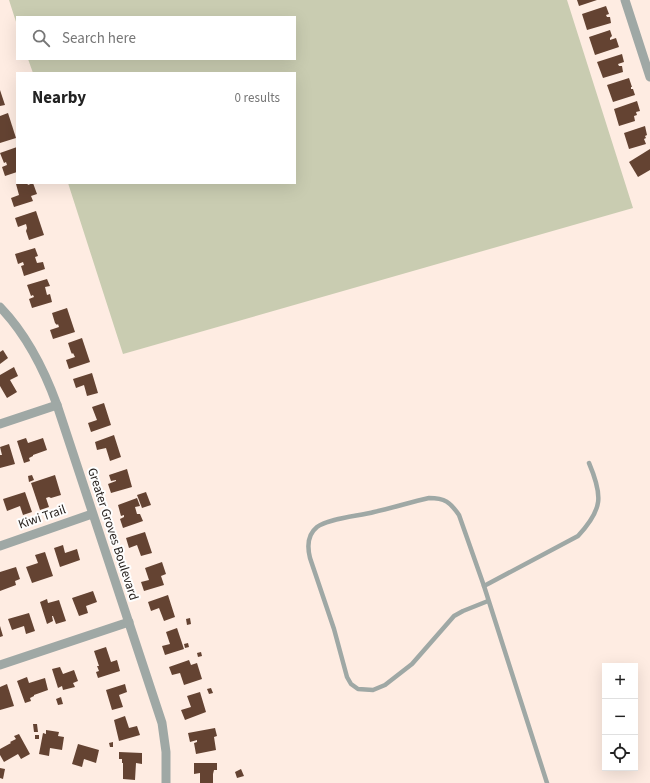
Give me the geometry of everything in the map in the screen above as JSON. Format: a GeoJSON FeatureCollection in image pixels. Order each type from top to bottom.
{"type":"FeatureCollection","features":[{"type":"Feature","properties":{"kind":"street"},"geometry":{"type":"LineString","coordinates":[[625,0],[650,77]]}},
{"type":"Feature","properties":{"kind":"street","name":"Greater Groves Boulevard"},"geometry":{"type":"LineString","coordinates":[[0,307],[18,328],[31,347],[46,376],[57,405],[162,723],[166,752],[166,783]]}},
{"type":"Feature","properties":{"kind":"street"},"geometry":{"type":"LineString","coordinates":[[0,424],[57,405]]}},
{"type":"Feature","properties":{"kind":"street","name":"Kiwi Trail"},"geometry":{"type":"LineString","coordinates":[[0,546],[92,514]]}},
{"type":"Feature","properties":{"kind":"street"},"geometry":{"type":"LineString","coordinates":[[0,665],[129,622]]}},
{"type":"Feature","properties":{"kind":"lane"},"geometry":{"type":"LineString","coordinates":[[484,586],[578,536],[588,525],[595,512],[599,498],[597,482],[589,463]]}},
{"type":"Feature","properties":{"kind":"lane"},"geometry":{"type":"LineString","coordinates":[[488,601],[454,616],[412,664],[385,685],[373,690],[358,689],[351,684],[347,677],[334,629],[310,558],[308,540],[318,526],[329,522],[376,512],[429,498],[446,500],[453,506],[459,515],[484,586],[547,783]]}},
{"type":"Feature","properties":{"kind":"green space"},"geometry":{"type":"Polygon","coordinates":[[[9,0],[567,0],[633,208],[123,354],[68,184],[296,184],[296,72],[33,72],[28,60],[296,60],[296,16],[16,16],[16,22],[9,0]]]}},
{"type":"Feature","properties":{"kind":"building"},"geometry":{"type":"Polygon","coordinates":[[[577,0],[597,0],[579,6],[577,0]]]}},
{"type":"Feature","properties":{"kind":"building"},"geometry":{"type":"Polygon","coordinates":[[[606,6],[609,14],[606,15],[607,17],[610,17],[611,23],[587,30],[582,14],[606,6]]]}},
{"type":"Feature","properties":{"kind":"building"},"geometry":{"type":"Polygon","coordinates":[[[610,30],[612,36],[610,40],[616,38],[619,47],[595,55],[589,37],[610,30]]]}},
{"type":"Feature","properties":{"kind":"building"},"geometry":{"type":"Polygon","coordinates":[[[622,54],[624,62],[618,64],[619,66],[622,66],[623,72],[603,78],[597,62],[622,54]]]}},
{"type":"Feature","properties":{"kind":"building"},"geometry":{"type":"Polygon","coordinates":[[[629,78],[632,87],[631,89],[633,89],[635,95],[613,102],[607,85],[629,78]]]}},
{"type":"Feature","properties":{"kind":"building"},"geometry":{"type":"Polygon","coordinates":[[[0,90],[5,105],[0,106],[0,90]]]}},
{"type":"Feature","properties":{"kind":"building"},"geometry":{"type":"Polygon","coordinates":[[[637,101],[640,111],[636,112],[637,115],[634,116],[635,121],[619,126],[614,109],[637,101]]]}},
{"type":"Feature","properties":{"kind":"building"},"geometry":{"type":"Polygon","coordinates":[[[8,113],[16,138],[0,143],[0,116],[8,113]]]}},
{"type":"Feature","properties":{"kind":"building"},"geometry":{"type":"Polygon","coordinates":[[[645,126],[647,135],[644,139],[646,144],[629,149],[624,133],[645,126]]]}},
{"type":"Feature","properties":{"kind":"building"},"geometry":{"type":"Polygon","coordinates":[[[16,147],[16,172],[5,176],[2,167],[7,165],[6,162],[4,163],[0,153],[16,147]]]}},
{"type":"Feature","properties":{"kind":"building"},"geometry":{"type":"Polygon","coordinates":[[[650,149],[650,170],[638,177],[629,162],[650,149]]]}},
{"type":"Feature","properties":{"kind":"building"},"geometry":{"type":"Polygon","coordinates":[[[16,184],[33,184],[37,194],[31,196],[33,201],[14,207],[11,198],[19,195],[16,184]]]}},
{"type":"Feature","properties":{"kind":"building"},"geometry":{"type":"Polygon","coordinates":[[[36,211],[44,235],[29,240],[26,231],[26,224],[18,227],[15,218],[36,211]]]}},
{"type":"Feature","properties":{"kind":"building"},"geometry":{"type":"Polygon","coordinates":[[[35,248],[38,256],[35,257],[37,263],[43,262],[45,269],[24,276],[21,266],[24,265],[23,262],[18,264],[15,254],[35,248]]]}},
{"type":"Feature","properties":{"kind":"building"},"geometry":{"type":"Polygon","coordinates":[[[47,279],[50,286],[45,287],[47,295],[50,294],[52,302],[32,308],[29,299],[34,297],[33,295],[31,296],[27,285],[47,279]]]}},
{"type":"Feature","properties":{"kind":"building"},"geometry":{"type":"Polygon","coordinates":[[[67,308],[75,332],[53,339],[50,330],[59,327],[58,324],[57,325],[55,323],[52,313],[67,308]]]}},
{"type":"Feature","properties":{"kind":"building"},"geometry":{"type":"Polygon","coordinates":[[[82,338],[90,362],[69,369],[66,360],[75,357],[71,352],[68,343],[82,338]]]}},
{"type":"Feature","properties":{"kind":"building"},"geometry":{"type":"Polygon","coordinates":[[[3,350],[8,358],[0,364],[0,352],[3,350]]]}},
{"type":"Feature","properties":{"kind":"building"},"geometry":{"type":"Polygon","coordinates":[[[14,367],[18,376],[10,380],[17,392],[7,398],[0,386],[0,375],[14,367]]]}},
{"type":"Feature","properties":{"kind":"building"},"geometry":{"type":"Polygon","coordinates":[[[92,373],[98,393],[87,396],[84,385],[76,388],[73,379],[92,373]]]}},
{"type":"Feature","properties":{"kind":"building"},"geometry":{"type":"Polygon","coordinates":[[[104,403],[111,425],[91,432],[88,423],[97,420],[92,407],[104,403]]]}},
{"type":"Feature","properties":{"kind":"building"},"geometry":{"type":"Polygon","coordinates":[[[114,435],[121,457],[110,461],[106,448],[97,450],[95,442],[114,435]]]}},
{"type":"Feature","properties":{"kind":"building"},"geometry":{"type":"Polygon","coordinates":[[[26,438],[28,443],[43,438],[47,450],[33,455],[29,458],[30,461],[24,463],[17,441],[26,438]]]}},
{"type":"Feature","properties":{"kind":"building"},"geometry":{"type":"Polygon","coordinates":[[[9,444],[15,464],[0,468],[0,455],[2,455],[0,447],[9,444]]]}},
{"type":"Feature","properties":{"kind":"building"},"geometry":{"type":"Polygon","coordinates":[[[127,469],[132,487],[111,493],[108,484],[116,480],[111,481],[109,475],[127,469]]]}},
{"type":"Feature","properties":{"kind":"building"},"geometry":{"type":"Polygon","coordinates":[[[32,475],[34,480],[29,482],[28,476],[32,475]]]}},
{"type":"Feature","properties":{"kind":"building"},"geometry":{"type":"Polygon","coordinates":[[[55,475],[61,495],[46,498],[49,507],[40,510],[31,483],[55,475]]]}},
{"type":"Feature","properties":{"kind":"building"},"geometry":{"type":"Polygon","coordinates":[[[25,492],[32,512],[23,515],[20,506],[7,511],[3,499],[25,492]]]}},
{"type":"Feature","properties":{"kind":"building"},"geometry":{"type":"Polygon","coordinates":[[[146,492],[151,505],[142,508],[137,495],[146,492]]]}},
{"type":"Feature","properties":{"kind":"building"},"geometry":{"type":"Polygon","coordinates":[[[137,498],[140,506],[135,507],[137,514],[140,514],[143,521],[123,528],[120,519],[124,517],[124,515],[121,516],[118,505],[137,498]]]}},
{"type":"Feature","properties":{"kind":"building"},"geometry":{"type":"Polygon","coordinates":[[[145,532],[152,553],[141,556],[137,545],[129,548],[126,538],[145,532]]]}},
{"type":"Feature","properties":{"kind":"building"},"geometry":{"type":"Polygon","coordinates":[[[63,545],[65,553],[77,549],[80,560],[60,567],[54,548],[63,545]]]}},
{"type":"Feature","properties":{"kind":"building"},"geometry":{"type":"Polygon","coordinates":[[[45,552],[53,576],[32,583],[26,567],[38,563],[35,555],[45,552]]]}},
{"type":"Feature","properties":{"kind":"building"},"geometry":{"type":"Polygon","coordinates":[[[162,562],[166,574],[161,576],[164,585],[144,591],[141,582],[149,580],[145,568],[162,562]]]}},
{"type":"Feature","properties":{"kind":"building"},"geometry":{"type":"Polygon","coordinates":[[[16,567],[20,579],[15,581],[16,585],[0,591],[0,572],[16,567]]]}},
{"type":"Feature","properties":{"kind":"building"},"geometry":{"type":"Polygon","coordinates":[[[93,591],[97,602],[86,606],[88,613],[79,616],[72,598],[93,591]]]}},
{"type":"Feature","properties":{"kind":"building"},"geometry":{"type":"Polygon","coordinates":[[[168,595],[175,617],[164,621],[159,608],[151,611],[148,602],[168,595]]]}},
{"type":"Feature","properties":{"kind":"building"},"geometry":{"type":"Polygon","coordinates":[[[47,599],[48,603],[59,600],[66,621],[56,624],[52,616],[53,621],[47,624],[40,602],[47,599]]]}},
{"type":"Feature","properties":{"kind":"building"},"geometry":{"type":"Polygon","coordinates":[[[29,613],[35,631],[26,634],[24,626],[12,630],[8,619],[29,613]]]}},
{"type":"Feature","properties":{"kind":"building"},"geometry":{"type":"Polygon","coordinates":[[[190,618],[191,624],[187,625],[186,619],[190,618]]]}},
{"type":"Feature","properties":{"kind":"building"},"geometry":{"type":"Polygon","coordinates":[[[0,626],[3,636],[0,637],[0,626]]]}},
{"type":"Feature","properties":{"kind":"building"},"geometry":{"type":"Polygon","coordinates":[[[177,628],[184,649],[165,655],[162,646],[170,644],[166,632],[177,628]]]}},
{"type":"Feature","properties":{"kind":"building"},"geometry":{"type":"Polygon","coordinates":[[[188,643],[189,647],[185,648],[184,644],[188,643]]]}},
{"type":"Feature","properties":{"kind":"building"},"geometry":{"type":"Polygon","coordinates":[[[106,647],[111,662],[117,660],[120,671],[98,678],[96,672],[99,671],[97,666],[99,666],[94,651],[106,647]]]}},
{"type":"Feature","properties":{"kind":"building"},"geometry":{"type":"Polygon","coordinates":[[[201,652],[202,656],[198,657],[197,653],[201,652]]]}},
{"type":"Feature","properties":{"kind":"building"},"geometry":{"type":"Polygon","coordinates":[[[189,660],[191,665],[197,663],[202,679],[184,685],[180,673],[172,675],[169,667],[189,660]]]}},
{"type":"Feature","properties":{"kind":"building"},"geometry":{"type":"Polygon","coordinates":[[[60,667],[63,674],[74,670],[78,681],[73,683],[75,687],[63,690],[62,686],[58,688],[52,669],[60,667]]]}},
{"type":"Feature","properties":{"kind":"building"},"geometry":{"type":"Polygon","coordinates":[[[27,677],[29,683],[45,678],[48,690],[34,695],[30,698],[31,701],[25,703],[17,681],[27,677]]]}},
{"type":"Feature","properties":{"kind":"building"},"geometry":{"type":"Polygon","coordinates":[[[7,684],[14,706],[0,710],[0,687],[7,684]]]}},
{"type":"Feature","properties":{"kind":"building"},"geometry":{"type":"Polygon","coordinates":[[[125,684],[127,692],[119,695],[123,707],[112,710],[106,690],[125,684]]]}},
{"type":"Feature","properties":{"kind":"building"},"geometry":{"type":"Polygon","coordinates":[[[211,688],[213,693],[209,694],[207,689],[211,688]]]}},
{"type":"Feature","properties":{"kind":"building"},"geometry":{"type":"Polygon","coordinates":[[[200,692],[206,712],[185,720],[181,710],[191,707],[187,696],[200,692]]]}},
{"type":"Feature","properties":{"kind":"building"},"geometry":{"type":"Polygon","coordinates":[[[61,697],[63,704],[58,705],[56,699],[61,697]]]}},
{"type":"Feature","properties":{"kind":"building"},"geometry":{"type":"Polygon","coordinates":[[[125,716],[129,728],[137,726],[140,735],[119,741],[114,720],[125,716]]]}},
{"type":"Feature","properties":{"kind":"building"},"geometry":{"type":"Polygon","coordinates":[[[33,724],[37,724],[38,732],[34,732],[33,724]]]}},
{"type":"Feature","properties":{"kind":"building"},"geometry":{"type":"Polygon","coordinates":[[[215,728],[217,736],[214,737],[216,750],[196,754],[194,743],[197,742],[197,740],[190,742],[188,733],[215,728]]]}},
{"type":"Feature","properties":{"kind":"building"},"geometry":{"type":"Polygon","coordinates":[[[46,730],[59,732],[58,736],[64,737],[62,750],[50,748],[49,756],[39,754],[43,733],[46,734],[46,730]]]}},
{"type":"Feature","properties":{"kind":"building"},"geometry":{"type":"Polygon","coordinates":[[[19,734],[30,754],[21,759],[18,754],[4,762],[0,755],[0,749],[11,743],[10,742],[16,739],[14,736],[19,734]]]}},
{"type":"Feature","properties":{"kind":"building"},"geometry":{"type":"Polygon","coordinates":[[[35,735],[39,735],[39,739],[35,739],[35,735]]]}},
{"type":"Feature","properties":{"kind":"building"},"geometry":{"type":"Polygon","coordinates":[[[113,742],[113,747],[110,747],[109,743],[113,742]]]}},
{"type":"Feature","properties":{"kind":"building"},"geometry":{"type":"Polygon","coordinates":[[[78,744],[99,750],[96,763],[84,759],[82,767],[72,764],[78,744]]]}},
{"type":"Feature","properties":{"kind":"building"},"geometry":{"type":"Polygon","coordinates":[[[119,752],[142,753],[142,764],[136,763],[135,780],[123,779],[123,763],[122,759],[119,759],[119,752]]]}},
{"type":"Feature","properties":{"kind":"building"},"geometry":{"type":"Polygon","coordinates":[[[194,763],[217,763],[217,770],[214,770],[213,774],[213,783],[200,783],[200,773],[194,774],[194,763]]]}},
{"type":"Feature","properties":{"kind":"building"},"geometry":{"type":"Polygon","coordinates":[[[0,768],[5,769],[3,779],[0,778],[0,768]]]}},
{"type":"Feature","properties":{"kind":"building"},"geometry":{"type":"Polygon","coordinates":[[[241,769],[244,776],[237,778],[235,772],[241,769]]]}}]}
